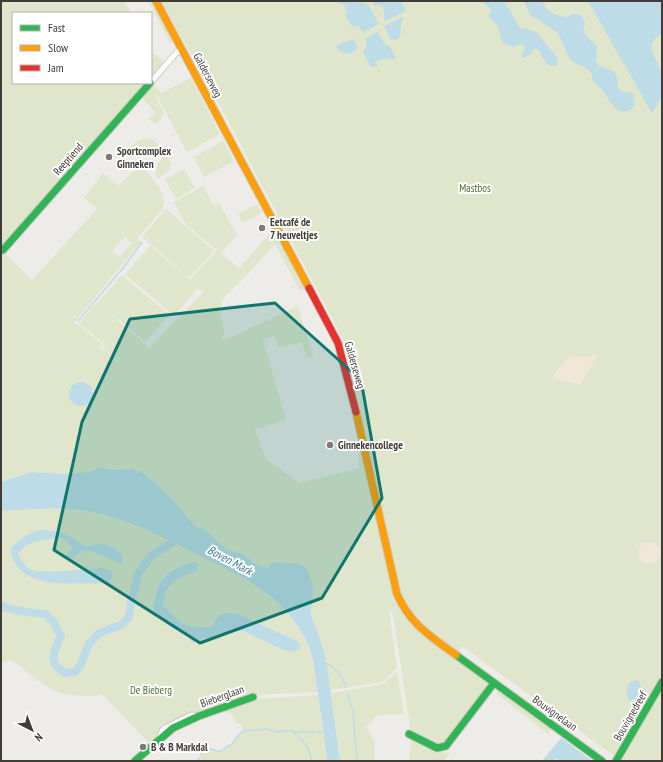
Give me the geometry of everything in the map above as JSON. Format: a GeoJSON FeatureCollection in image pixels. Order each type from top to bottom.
{"type":"FeatureCollection","features":[{"type":"Feature","properties":{"kind":"street","name":"Galderseweg"},"geometry":{"type":"LineString","coordinates":[[156,1],[338,343],[359,422],[397,594],[403,608],[421,629],[494,683]]}},
{"type":"Feature","properties":{"kind":"street","name":"Reeptiend"},"geometry":{"type":"LineString","coordinates":[[152,82],[178,52],[182,50]]}},
{"type":"Feature","properties":{"kind":"street","name":"Reeptiend"},"geometry":{"type":"LineString","coordinates":[[3,250],[150,84]]}},
{"type":"Feature","properties":{"kind":"street","name":"Bouvignedreef"},"geometry":{"type":"LineString","coordinates":[[616,761],[662,682]]}},
{"type":"Feature","properties":{"kind":"street"},"geometry":{"type":"LineString","coordinates":[[409,734],[437,748],[446,746],[494,683]]}},
{"type":"Feature","properties":{"kind":"street","name":"Bouvignelaan"},"geometry":{"type":"LineString","coordinates":[[494,683],[602,761]]}},
{"type":"Feature","properties":{"kind":"street","name":"Bieberglaan"},"geometry":{"type":"LineString","coordinates":[[135,761],[173,728],[199,716],[253,697]]}},
{"type":"Feature","properties":{"kind":"highlighted area"},"geometry":{"type":"Polygon","coordinates":[[[275,303],[361,380],[382,498],[322,598],[200,643],[54,550],[82,422],[130,319],[275,303]]]}},
{"type":"Feature","properties":{"kind":"green space"},"geometry":{"type":"Polygon","coordinates":[[[1,1],[124,1],[130,12],[12,12],[12,84],[146,84],[2,246],[1,1]]]}},
{"type":"Feature","properties":{"kind":"green space"},"geometry":{"type":"Polygon","coordinates":[[[148,1],[152,1],[171,35],[173,43],[170,42],[148,1]]]}},
{"type":"Feature","properties":{"kind":"green space","name":"Mastbos"},"geometry":{"type":"Polygon","coordinates":[[[161,1],[662,1],[662,761],[621,761],[462,646],[456,657],[492,684],[445,743],[440,744],[411,733],[393,614],[389,610],[397,668],[381,682],[331,690],[318,634],[311,615],[312,605],[267,568],[255,564],[243,554],[226,549],[204,529],[196,527],[168,495],[146,474],[134,469],[110,470],[101,467],[88,472],[69,474],[31,472],[1,482],[1,258],[4,253],[32,280],[97,209],[84,198],[103,173],[119,186],[140,164],[158,185],[161,191],[164,204],[162,210],[137,238],[141,242],[74,323],[78,324],[102,344],[100,347],[123,366],[102,347],[104,344],[79,323],[97,302],[149,348],[142,356],[203,293],[198,288],[174,316],[125,274],[150,246],[190,280],[217,250],[184,222],[174,202],[203,186],[214,206],[219,203],[237,235],[221,253],[239,268],[275,228],[307,288],[300,291],[275,244],[222,300],[219,311],[225,335],[221,337],[223,341],[298,306],[313,356],[306,357],[302,342],[278,347],[274,336],[263,340],[286,420],[255,429],[266,459],[300,483],[359,468],[358,454],[364,453],[343,339],[217,100],[161,1]],[[125,237],[112,251],[119,257],[132,243],[125,237]],[[77,382],[76,405],[84,405],[93,397],[93,390],[87,383],[77,382]],[[635,680],[631,682],[627,699],[640,694],[641,688],[635,680]]]}},
{"type":"Feature","properties":{"kind":"green space"},"geometry":{"type":"Polygon","coordinates":[[[152,53],[162,59],[164,64],[152,78],[152,53]]]}},
{"type":"Feature","properties":{"kind":"green space"},"geometry":{"type":"Polygon","coordinates":[[[191,78],[220,134],[187,152],[157,96],[156,97],[164,113],[157,125],[148,119],[155,113],[142,97],[153,84],[162,93],[191,78]]]}},
{"type":"Feature","properties":{"kind":"green space"},"geometry":{"type":"Polygon","coordinates":[[[145,138],[155,141],[161,152],[155,156],[140,150],[136,146],[132,151],[129,148],[139,140],[145,138]]]}},
{"type":"Feature","properties":{"kind":"green space"},"geometry":{"type":"Polygon","coordinates":[[[223,141],[234,161],[204,177],[194,157],[223,141]]]}},
{"type":"Feature","properties":{"kind":"green space"},"geometry":{"type":"Polygon","coordinates":[[[164,156],[169,157],[171,163],[169,171],[158,179],[155,174],[158,164],[164,156]]]}},
{"type":"Feature","properties":{"kind":"green space"},"geometry":{"type":"Polygon","coordinates":[[[184,169],[195,188],[176,199],[165,179],[184,169]]]}},
{"type":"Feature","properties":{"kind":"green space"},"geometry":{"type":"Polygon","coordinates":[[[257,204],[262,213],[243,223],[238,214],[257,204]]]}},
{"type":"Feature","properties":{"kind":"green space"},"geometry":{"type":"Polygon","coordinates":[[[166,209],[214,251],[189,278],[142,237],[166,209]]]}},
{"type":"Feature","properties":{"kind":"green space"},"geometry":{"type":"Polygon","coordinates":[[[122,275],[169,315],[145,342],[98,302],[122,275]]]}},
{"type":"Feature","properties":{"kind":"green space","name":"De Bieberg"},"geometry":{"type":"Polygon","coordinates":[[[29,508],[61,508],[107,515],[161,536],[251,582],[284,610],[304,638],[311,655],[318,692],[252,695],[202,713],[195,712],[167,725],[161,735],[150,744],[102,694],[90,696],[63,693],[38,681],[15,662],[9,660],[1,663],[1,511],[29,508]],[[192,562],[174,570],[162,579],[156,592],[153,611],[173,630],[190,636],[196,640],[232,631],[243,631],[288,652],[300,646],[297,641],[258,623],[214,624],[211,627],[204,627],[187,626],[178,620],[163,605],[166,591],[174,582],[198,570],[192,562]]]}},
{"type":"Feature","properties":{"kind":"green space"},"geometry":{"type":"Polygon","coordinates":[[[397,672],[404,714],[378,715],[366,727],[375,743],[374,761],[340,761],[331,693],[382,684],[397,672]]]}},
{"type":"Feature","properties":{"kind":"green space"},"geometry":{"type":"Polygon","coordinates":[[[500,690],[553,728],[548,734],[496,693],[500,690]]]}},
{"type":"Feature","properties":{"kind":"green space"},"geometry":{"type":"Polygon","coordinates":[[[318,695],[327,761],[200,761],[205,752],[209,750],[219,753],[232,745],[239,735],[243,733],[241,724],[236,723],[231,713],[226,712],[223,709],[254,699],[318,695]]]}},
{"type":"Feature","properties":{"kind":"green space"},"geometry":{"type":"Polygon","coordinates":[[[413,739],[442,752],[450,753],[444,761],[409,761],[411,741],[413,739]]]}},
{"type":"Feature","properties":{"kind":"sand"},"geometry":{"type":"Polygon","coordinates":[[[594,354],[597,356],[580,385],[552,378],[564,361],[569,358],[573,356],[589,357],[594,354]]]}},
{"type":"Feature","properties":{"kind":"sand"},"geometry":{"type":"Polygon","coordinates":[[[649,542],[657,545],[660,553],[657,561],[649,564],[641,561],[638,553],[641,545],[649,542]]]}},
{"type":"Feature","properties":{"kind":"water"},"geometry":{"type":"Polygon","coordinates":[[[338,1],[362,1],[366,5],[368,4],[379,24],[363,32],[358,26],[352,26],[345,15],[347,12],[345,6],[338,1]]]}},
{"type":"Feature","properties":{"kind":"water"},"geometry":{"type":"Polygon","coordinates":[[[372,1],[401,1],[406,11],[385,21],[383,7],[379,6],[378,4],[375,6],[372,1]]]}},
{"type":"Feature","properties":{"kind":"water"},"geometry":{"type":"Polygon","coordinates":[[[485,1],[504,1],[520,28],[536,32],[556,56],[558,64],[553,66],[547,64],[539,50],[533,49],[531,54],[524,58],[521,55],[525,49],[524,45],[514,47],[505,44],[501,39],[496,25],[488,16],[492,10],[484,3],[485,1]]]}},
{"type":"Feature","properties":{"kind":"water"},"geometry":{"type":"Polygon","coordinates":[[[525,1],[543,1],[544,5],[549,11],[560,16],[568,17],[574,14],[579,14],[583,18],[585,24],[583,32],[597,47],[596,61],[598,65],[611,70],[616,74],[618,88],[624,92],[633,94],[635,105],[633,108],[623,112],[615,108],[593,81],[592,74],[585,67],[575,63],[569,58],[558,33],[531,15],[525,1]]]}},
{"type":"Feature","properties":{"kind":"water"},"geometry":{"type":"Polygon","coordinates":[[[588,1],[662,1],[662,33],[653,41],[652,50],[661,72],[662,94],[652,113],[588,1]]]}},
{"type":"Feature","properties":{"kind":"water"},"geometry":{"type":"Polygon","coordinates":[[[402,17],[400,29],[401,33],[398,39],[391,40],[384,26],[402,17]]]}},
{"type":"Feature","properties":{"kind":"water"},"geometry":{"type":"Polygon","coordinates":[[[377,32],[385,44],[390,47],[396,58],[393,60],[380,60],[375,62],[378,66],[371,67],[363,52],[366,46],[365,39],[377,32]]]}},
{"type":"Feature","properties":{"kind":"water"},"geometry":{"type":"Polygon","coordinates":[[[353,39],[358,48],[350,54],[341,52],[336,46],[353,39]]]}},
{"type":"Feature","properties":{"kind":"water"},"geometry":{"type":"Polygon","coordinates":[[[81,382],[86,383],[92,389],[92,399],[86,405],[81,406],[76,405],[70,399],[69,394],[70,389],[76,383],[81,382]]]}},
{"type":"Feature","properties":{"kind":"water","name":"Boven Mark"},"geometry":{"type":"Polygon","coordinates":[[[101,467],[110,470],[134,469],[145,474],[168,495],[196,527],[204,529],[226,549],[243,554],[255,564],[267,568],[273,562],[300,564],[308,570],[313,587],[311,615],[322,645],[327,666],[340,761],[327,761],[314,667],[308,645],[299,628],[287,612],[262,590],[234,573],[164,538],[121,520],[92,512],[69,509],[1,511],[1,482],[31,472],[69,474],[88,472],[101,467]]]}},
{"type":"Feature","properties":{"kind":"water"},"geometry":{"type":"Polygon","coordinates":[[[38,530],[64,533],[86,547],[96,544],[105,544],[113,547],[121,553],[123,561],[120,565],[90,551],[81,551],[71,559],[65,556],[73,548],[65,539],[57,538],[41,541],[24,547],[18,555],[30,569],[55,572],[102,568],[108,569],[112,573],[112,578],[108,582],[104,583],[77,584],[47,582],[34,578],[23,572],[15,563],[11,549],[23,537],[38,530]]]}},
{"type":"Feature","properties":{"kind":"water"},"geometry":{"type":"Polygon","coordinates":[[[192,562],[199,565],[198,570],[174,582],[164,597],[163,605],[178,620],[187,626],[211,627],[220,615],[227,613],[238,614],[297,641],[300,646],[299,650],[288,652],[243,631],[232,631],[219,637],[202,638],[192,643],[190,636],[179,632],[165,623],[153,611],[154,600],[159,585],[168,574],[192,562]]]}},
{"type":"Feature","properties":{"kind":"water"},"geometry":{"type":"Polygon","coordinates":[[[635,680],[639,681],[641,693],[636,699],[628,700],[627,691],[629,683],[635,680]]]}},
{"type":"Feature","properties":{"kind":"water"},"geometry":{"type":"Polygon","coordinates":[[[561,738],[592,761],[560,761],[556,758],[554,761],[542,761],[561,738]]]}},
{"type":"Feature","properties":{"kind":"waterway"},"geometry":{"type":"LineString","coordinates":[[78,321],[123,268],[142,242]]}},
{"type":"Feature","properties":{"kind":"waterway"},"geometry":{"type":"LineString","coordinates":[[1,605],[6,608],[45,614],[54,622],[61,636],[53,657],[55,664],[65,673],[75,672],[80,666],[89,644],[99,633],[121,625],[129,617],[131,602],[139,572],[151,556],[182,536]]}},
{"type":"Feature","properties":{"kind":"waterway"},"geometry":{"type":"LineString","coordinates":[[326,663],[339,673],[346,687]]}},
{"type":"Feature","properties":{"kind":"waterway"},"geometry":{"type":"LineString","coordinates":[[347,693],[353,711],[357,761]]}},
{"type":"Feature","properties":{"kind":"waterway"},"geometry":{"type":"LineString","coordinates":[[198,761],[202,753],[211,749],[219,752],[232,744],[239,734],[244,731],[267,729],[277,732],[290,730],[293,732],[315,732]]}},
{"type":"Feature","properties":{"kind":"waterway"},"geometry":{"type":"LineString","coordinates":[[293,732],[306,745],[312,761]]}},
{"type":"Feature","properties":{"kind":"waterway"},"geometry":{"type":"LineString","coordinates":[[317,732],[324,732]]}},
{"type":"Feature","properties":{"kind":"traffic: fast"},"geometry":{"type":"LineString","coordinates":[[3,250],[149,84]]}},
{"type":"Feature","properties":{"kind":"traffic: fast"},"geometry":{"type":"LineString","coordinates":[[456,655],[602,761]]}},
{"type":"Feature","properties":{"kind":"traffic: fast"},"geometry":{"type":"LineString","coordinates":[[616,761],[662,682]]}},
{"type":"Feature","properties":{"kind":"traffic: fast"},"geometry":{"type":"LineString","coordinates":[[409,734],[437,748],[446,746],[494,683]]}},
{"type":"Feature","properties":{"kind":"traffic: fast"},"geometry":{"type":"LineString","coordinates":[[135,761],[173,728],[199,716],[253,697]]}},
{"type":"Feature","properties":{"kind":"traffic: slow"},"geometry":{"type":"LineString","coordinates":[[156,1],[309,288]]}},
{"type":"Feature","properties":{"kind":"traffic: slow"},"geometry":{"type":"LineString","coordinates":[[356,412],[397,594],[408,614],[422,629],[456,655]]}},
{"type":"Feature","properties":{"kind":"traffic: jam"},"geometry":{"type":"LineString","coordinates":[[309,288],[338,343],[356,412]]}},
{"type":"Feature","properties":{"kind":"place","name":"Sportcomplex Ginneken"},"geometry":{"type":"Point","coordinates":[109,157]}},
{"type":"Feature","properties":{"kind":"place","name":"Eetcafé de 7 heuveltjes"},"geometry":{"type":"Point","coordinates":[262,228]}},
{"type":"Feature","properties":{"kind":"place","name":"Ginnekencollege"},"geometry":{"type":"Point","coordinates":[330,445]}},
{"type":"Feature","properties":{"kind":"place","name":"B & B Markdal"},"geometry":{"type":"Point","coordinates":[143,747]}}]}
